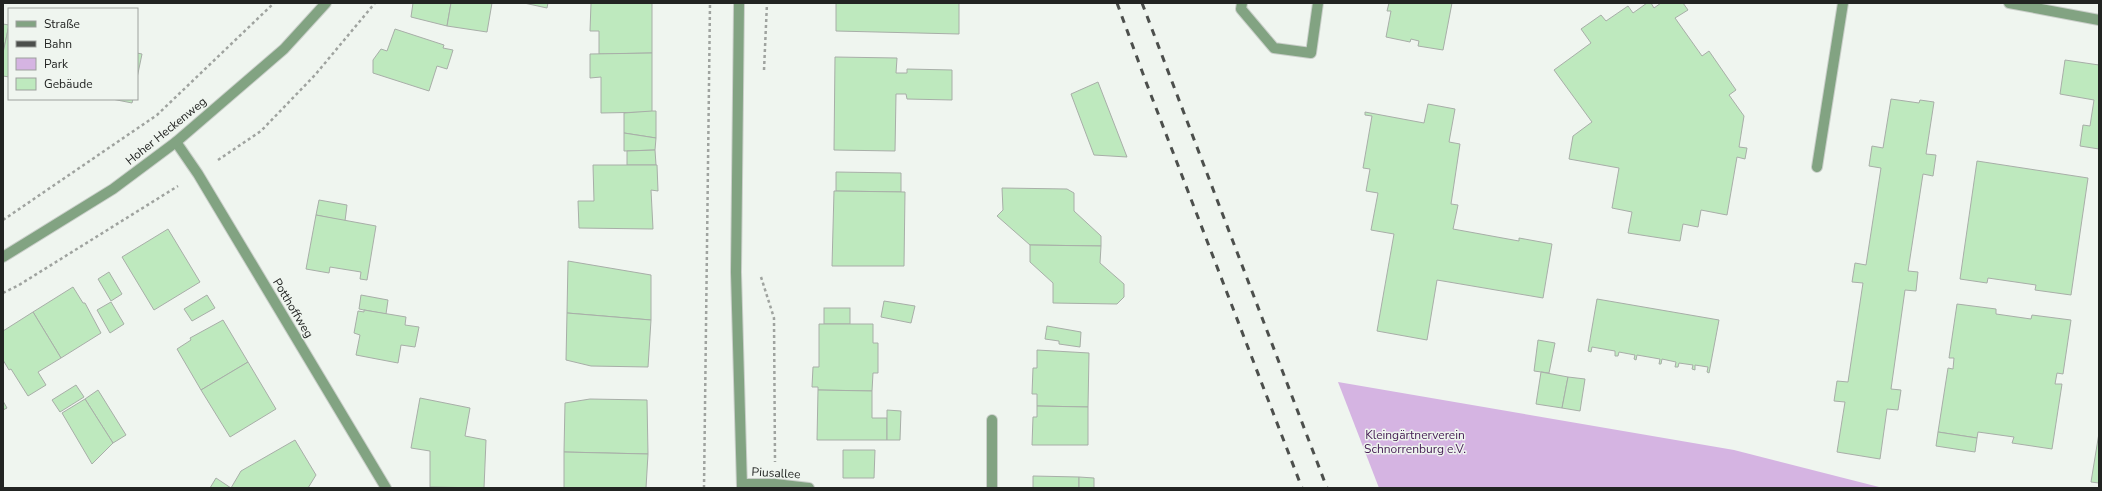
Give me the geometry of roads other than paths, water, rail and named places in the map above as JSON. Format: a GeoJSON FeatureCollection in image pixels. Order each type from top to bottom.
{"type":"FeatureCollection","features":[{"type":"Feature","properties":{"kind":"street","name":"Hoher Heckenweg"},"geometry":{"type":"LineString","coordinates":[[3,258],[113,189],[176,142],[284,49],[326,3]]}},
{"type":"Feature","properties":{"kind":"street"},"geometry":{"type":"LineString","coordinates":[[740,3],[736,272],[742,486]]}},
{"type":"Feature","properties":{"kind":"street"},"geometry":{"type":"LineString","coordinates":[[1242,3],[1241,9],[1274,48],[1311,53],[1318,3]]}},
{"type":"Feature","properties":{"kind":"street"},"geometry":{"type":"LineString","coordinates":[[1817,167],[1843,3]]}},
{"type":"Feature","properties":{"kind":"street"},"geometry":{"type":"LineString","coordinates":[[2009,3],[2099,20]]}},
{"type":"Feature","properties":{"kind":"street","name":"Potthoffweg"},"geometry":{"type":"LineString","coordinates":[[176,142],[198,174],[386,488]]}},
{"type":"Feature","properties":{"kind":"street"},"geometry":{"type":"LineString","coordinates":[[992,420],[992,488]]}},
{"type":"Feature","properties":{"kind":"street","name":"Piusallee"},"geometry":{"type":"LineString","coordinates":[[742,486],[775,484],[809,488]]}},
{"type":"Feature","properties":{"kind":"railway"},"geometry":{"type":"LineString","coordinates":[[1117,3],[1302,488]]}},
{"type":"Feature","properties":{"kind":"railway"},"geometry":{"type":"LineString","coordinates":[[1142,3],[1327,488]]}},
{"type":"Feature","properties":{"kind":"park label","name":"Kleingärtnerverein Schnorrenburg e.V."},"geometry":{"type":"Point","coordinates":[1415,442]}}]}
